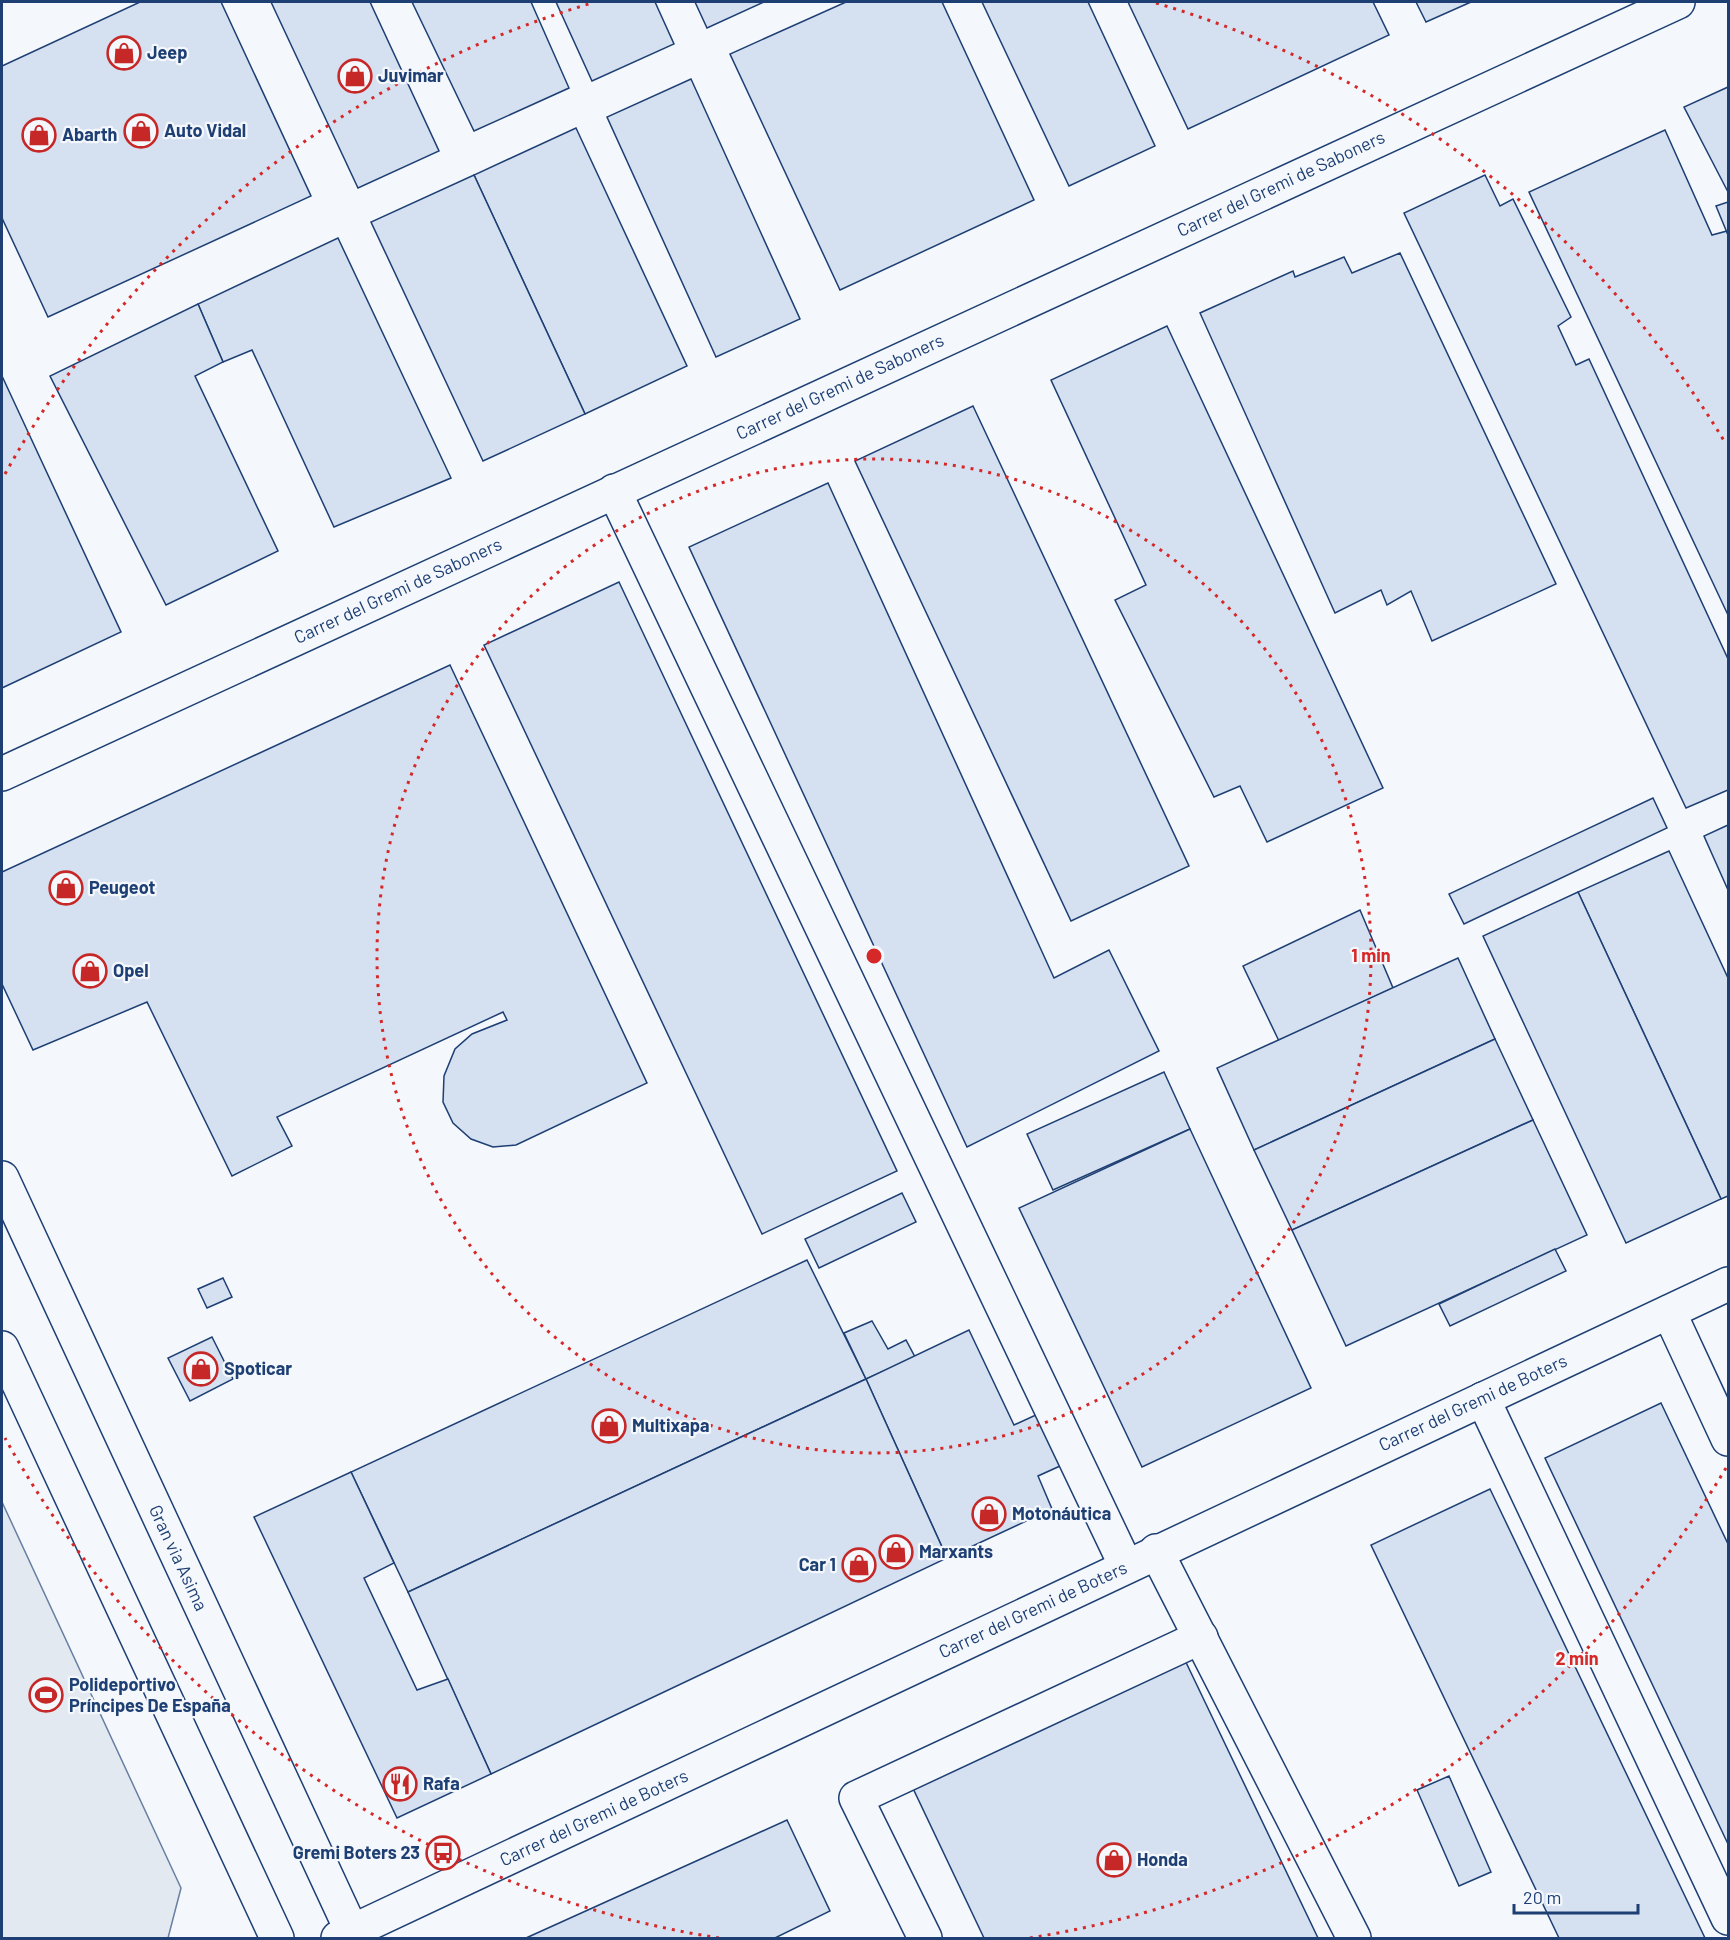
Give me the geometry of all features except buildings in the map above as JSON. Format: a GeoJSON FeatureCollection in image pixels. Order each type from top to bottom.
{"type":"FeatureCollection","features":[{"type":"Feature","properties":{"kind":"street","name":"Carrer del Gremi de Saboners"},"geometry":{"type":"LineString","coordinates":[[2,774],[1678,2]]}},
{"type":"Feature","properties":{"kind":"street"},"geometry":{"type":"LineString","coordinates":[[614,491],[1126,1566]]}},
{"type":"Feature","properties":{"kind":"street","name":"Gran via Asima"},"geometry":{"type":"LineString","coordinates":[[2,1178],[349,1936]]}},
{"type":"Feature","properties":{"kind":"street","name":"Carrer del Gremi de Boters"},"geometry":{"type":"LineString","coordinates":[[349,1936],[1156,1551],[1728,1284]]}},
{"type":"Feature","properties":{"kind":"street"},"geometry":{"type":"LineString","coordinates":[[1669,1312],[1728,1439]]}},
{"type":"Feature","properties":{"kind":"street"},"geometry":{"type":"LineString","coordinates":[[2,1348],[277,1938]]}},
{"type":"Feature","properties":{"kind":"street"},"geometry":{"type":"LineString","coordinates":[[1483,1399],[1728,1918]]}},
{"type":"Feature","properties":{"kind":"street"},"geometry":{"type":"LineString","coordinates":[[1156,1551],[1354,1938]]}},
{"type":"Feature","properties":{"kind":"street"},"geometry":{"type":"LineString","coordinates":[[926,1938],[856,1798],[1201,1637]]}},
{"type":"Feature","properties":{"kind":"shaded area","name":"Polideportivo Príncipes De España"},"geometry":{"type":"Polygon","coordinates":[[[2,1502],[181,1888],[168,1938],[2,1938],[2,1502]]]}},
{"type":"Feature","properties":{"kind":"place","name":"Jeep"},"geometry":{"type":"Point","coordinates":[124,53]}},
{"type":"Feature","properties":{"kind":"place","name":"Juvimar"},"geometry":{"type":"Point","coordinates":[355,76]}},
{"type":"Feature","properties":{"kind":"place","name":"Auto Vidal"},"geometry":{"type":"Point","coordinates":[141,131]}},
{"type":"Feature","properties":{"kind":"place","name":"Abarth"},"geometry":{"type":"Point","coordinates":[39,135]}},
{"type":"Feature","properties":{"kind":"place","name":"Peugeot"},"geometry":{"type":"Point","coordinates":[66,888]}},
{"type":"Feature","properties":{"kind":"place","name":"Opel"},"geometry":{"type":"Point","coordinates":[90,971]}},
{"type":"Feature","properties":{"kind":"place","name":"Spoticar"},"geometry":{"type":"Point","coordinates":[201,1369]}},
{"type":"Feature","properties":{"kind":"place","name":"Multixapa"},"geometry":{"type":"Point","coordinates":[609,1426]}},
{"type":"Feature","properties":{"kind":"place","name":"Motonáutica"},"geometry":{"type":"Point","coordinates":[989,1514]}},
{"type":"Feature","properties":{"kind":"place","name":"Marxants"},"geometry":{"type":"Point","coordinates":[896,1552]}},
{"type":"Feature","properties":{"kind":"place","name":"Car 1"},"geometry":{"type":"Point","coordinates":[859,1565]}},
{"type":"Feature","properties":{"kind":"place","name":"Polideportivo Príncipes De España"},"geometry":{"type":"Point","coordinates":[46,1695]}},
{"type":"Feature","properties":{"kind":"place","name":"Rafa"},"geometry":{"type":"Point","coordinates":[400,1784]}},
{"type":"Feature","properties":{"kind":"place","name":"Gremi Boters 23"},"geometry":{"type":"Point","coordinates":[443,1853]}},
{"type":"Feature","properties":{"kind":"place","name":"Honda"},"geometry":{"type":"Point","coordinates":[1114,1860]}}]}
